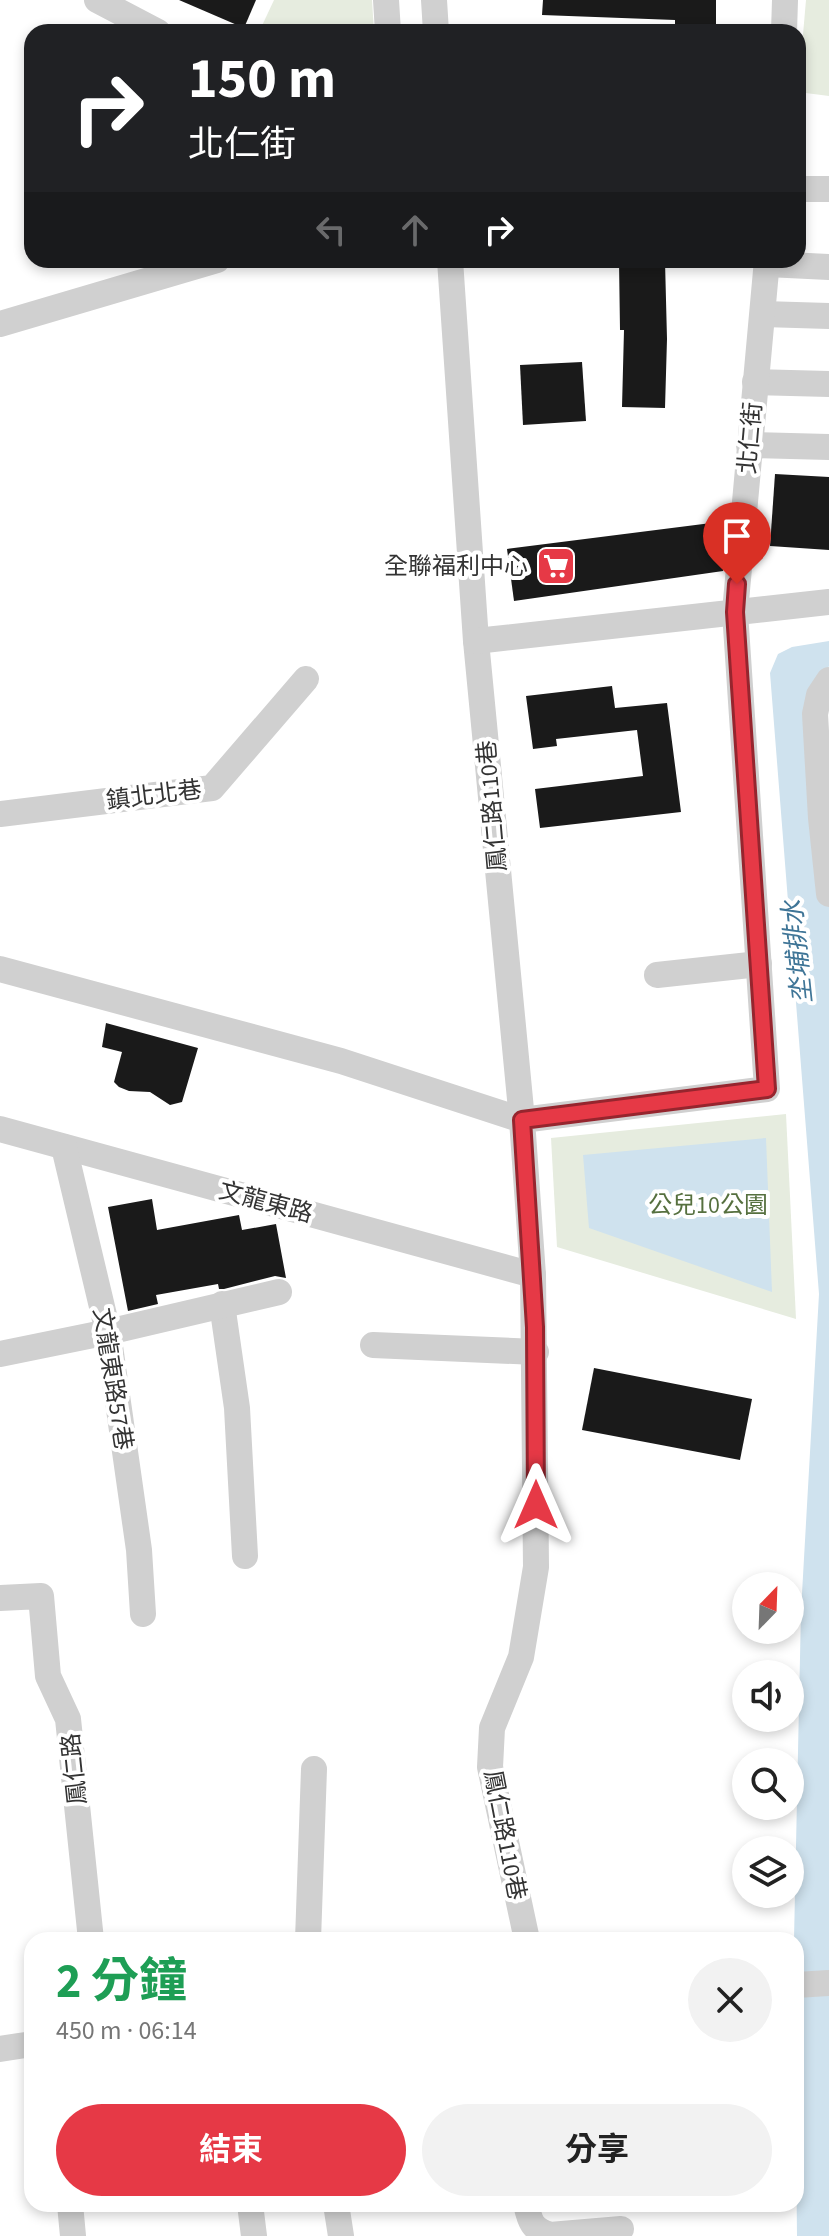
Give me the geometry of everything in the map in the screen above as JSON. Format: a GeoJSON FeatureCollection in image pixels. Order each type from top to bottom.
{"type":"FeatureCollection","features":[{"type":"Feature","properties":{"kind":"street"},"geometry":{"type":"LineString","coordinates":[[97,0],[143,24]]}},
{"type":"Feature","properties":{"kind":"street"},"geometry":{"type":"LineString","coordinates":[[386,0],[388,24]]}},
{"type":"Feature","properties":{"kind":"street"},"geometry":{"type":"LineString","coordinates":[[434,0],[436,24]]}},
{"type":"Feature","properties":{"kind":"street"},"geometry":{"type":"LineString","coordinates":[[784,24],[785,0]]}},
{"type":"Feature","properties":{"kind":"street"},"geometry":{"type":"LineString","coordinates":[[806,189],[829,189]]}},
{"type":"Feature","properties":{"kind":"street"},"geometry":{"type":"LineString","coordinates":[[806,265],[829,267]]}},
{"type":"Feature","properties":{"kind":"street"},"geometry":{"type":"LineString","coordinates":[[0,324],[167,268]]}},
{"type":"Feature","properties":{"kind":"street","name":"鳳仁路110巷"},"geometry":{"type":"LineString","coordinates":[[451,268],[476,641],[522,1120],[533,1275],[536,1567],[521,1657],[492,1728],[490,1767],[525,1932]]}},
{"type":"Feature","properties":{"kind":"street","name":"北仁街"},"geometry":{"type":"LineString","coordinates":[[522,1120],[767,1089],[735,612],[767,268]]}},
{"type":"Feature","properties":{"kind":"street"},"geometry":{"type":"LineString","coordinates":[[763,314],[829,316]]}},
{"type":"Feature","properties":{"kind":"street"},"geometry":{"type":"LineString","coordinates":[[755,382],[829,384]]}},
{"type":"Feature","properties":{"kind":"street"},"geometry":{"type":"LineString","coordinates":[[749,445],[829,447]]}},
{"type":"Feature","properties":{"kind":"street"},"geometry":{"type":"LineString","coordinates":[[476,641],[829,602]]}},
{"type":"Feature","properties":{"kind":"street","name":"鎮北北巷"},"geometry":{"type":"LineString","coordinates":[[0,814],[212,788],[306,679]]}},
{"type":"Feature","properties":{"kind":"street"},"geometry":{"type":"LineString","coordinates":[[829,680],[819,695],[815,714],[829,894]]}},
{"type":"Feature","properties":{"kind":"street"},"geometry":{"type":"LineString","coordinates":[[657,975],[759,964]]}},
{"type":"Feature","properties":{"kind":"street"},"geometry":{"type":"LineString","coordinates":[[0,969],[341,1061],[522,1120]]}},
{"type":"Feature","properties":{"kind":"street","name":"文龍東路"},"geometry":{"type":"LineString","coordinates":[[0,1129],[533,1275]]}},
{"type":"Feature","properties":{"kind":"street","name":"文龍東路57巷"},"geometry":{"type":"LineString","coordinates":[[64,1147],[108,1332],[139,1550],[143,1614]]}},
{"type":"Feature","properties":{"kind":"street"},"geometry":{"type":"LineString","coordinates":[[0,1354],[279,1292]]}},
{"type":"Feature","properties":{"kind":"street"},"geometry":{"type":"LineString","coordinates":[[222,1304],[237,1408],[245,1556]]}},
{"type":"Feature","properties":{"kind":"street"},"geometry":{"type":"LineString","coordinates":[[373,1345],[536,1352]]}},
{"type":"Feature","properties":{"kind":"street","name":"鳳仁路"},"geometry":{"type":"LineString","coordinates":[[0,1598],[41,1596],[48,1676],[68,1719],[90,1932]]}},
{"type":"Feature","properties":{"kind":"street"},"geometry":{"type":"LineString","coordinates":[[308,1932],[314,1769]]}},
{"type":"Feature","properties":{"kind":"street"},"geometry":{"type":"LineString","coordinates":[[804,1984],[827,1983]]}},
{"type":"Feature","properties":{"kind":"street"},"geometry":{"type":"LineString","coordinates":[[0,2049],[24,2045]]}},
{"type":"Feature","properties":{"kind":"street"},"geometry":{"type":"LineString","coordinates":[[71,2212],[73,2236]]}},
{"type":"Feature","properties":{"kind":"street"},"geometry":{"type":"LineString","coordinates":[[251,2212],[254,2236]]}},
{"type":"Feature","properties":{"kind":"street"},"geometry":{"type":"LineString","coordinates":[[337,2212],[341,2236]]}},
{"type":"Feature","properties":{"kind":"street"},"geometry":{"type":"LineString","coordinates":[[528,2212],[530,2224],[550,2235],[621,2229]]}},
{"type":"Feature","properties":{"kind":"green space"},"geometry":{"type":"Polygon","coordinates":[[[274,0],[372,0],[374,24],[263,24],[274,0]]]}},
{"type":"Feature","properties":{"kind":"green space"},"geometry":{"type":"Polygon","coordinates":[[[806,0],[829,0],[829,96],[806,93],[806,0]]]}},
{"type":"Feature","properties":{"kind":"green space","name":"公兒10公園"},"geometry":{"type":"Polygon","coordinates":[[[786,1114],[796,1319],[557,1247],[551,1138],[786,1114]]]}},
{"type":"Feature","properties":{"kind":"water","name":"坔埔排水"},"geometry":{"type":"Polygon","coordinates":[[[829,641],[829,666],[814,701],[829,887],[829,2236],[797,2236],[797,2212],[804,2212],[804,1932],[794,1932],[795,1908],[804,1908],[804,1836],[796,1836],[797,1820],[804,1820],[804,1748],[798,1748],[798,1732],[804,1732],[804,1660],[800,1660],[800,1644],[804,1644],[803,1572],[819,1294],[770,673],[778,654],[792,647],[829,641]]]}},
{"type":"Feature","properties":{"kind":"water"},"geometry":{"type":"Polygon","coordinates":[[[766,1138],[772,1292],[589,1228],[583,1155],[766,1138]]]}},
{"type":"Feature","properties":{"kind":"building"},"geometry":{"type":"Polygon","coordinates":[[[179,0],[256,0],[246,24],[235,24],[179,0]]]}},
{"type":"Feature","properties":{"kind":"building"},"geometry":{"type":"Polygon","coordinates":[[[543,0],[716,0],[716,24],[542,15],[543,0]]]}},
{"type":"Feature","properties":{"kind":"building"},"geometry":{"type":"Polygon","coordinates":[[[619,268],[665,268],[665,408],[622,407],[624,330],[620,330],[619,268]]]}},
{"type":"Feature","properties":{"kind":"building"},"geometry":{"type":"Polygon","coordinates":[[[582,362],[586,421],[523,425],[520,365],[582,362]]]}},
{"type":"Feature","properties":{"kind":"building"},"geometry":{"type":"Polygon","coordinates":[[[775,474],[829,477],[829,550],[770,546],[775,474]]]}},
{"type":"Feature","properties":{"kind":"building"},"geometry":{"type":"Polygon","coordinates":[[[727,521],[723,571],[514,601],[507,549],[727,521]]]}},
{"type":"Feature","properties":{"kind":"building"},"geometry":{"type":"Polygon","coordinates":[[[612,686],[615,708],[667,703],[681,812],[540,828],[535,789],[643,776],[637,730],[556,739],[557,746],[533,749],[526,696],[612,686]]]}},
{"type":"Feature","properties":{"kind":"building"},"geometry":{"type":"Polygon","coordinates":[[[106,1023],[198,1048],[182,1102],[170,1105],[150,1092],[129,1091],[114,1082],[122,1052],[102,1047],[106,1023]]]}},
{"type":"Feature","properties":{"kind":"building"},"geometry":{"type":"Polygon","coordinates":[[[152,1199],[157,1230],[239,1215],[242,1230],[276,1224],[286,1278],[275,1276],[224,1289],[219,1289],[218,1284],[156,1295],[158,1304],[128,1311],[108,1207],[152,1199]]]}},
{"type":"Feature","properties":{"kind":"building"},"geometry":{"type":"Polygon","coordinates":[[[594,1368],[752,1399],[740,1460],[582,1430],[594,1368]]]}},
{"type":"Feature","properties":{"kind":"place","name":"全聯福利中心"},"geometry":{"type":"Point","coordinates":[556,566]}},
{"type":"Feature","properties":{"kind":"route"},"geometry":{"type":"LineString","coordinates":[[536,1505],[536,1352],[522,1120],[767,1089],[735,612],[737,584]]}}]}
